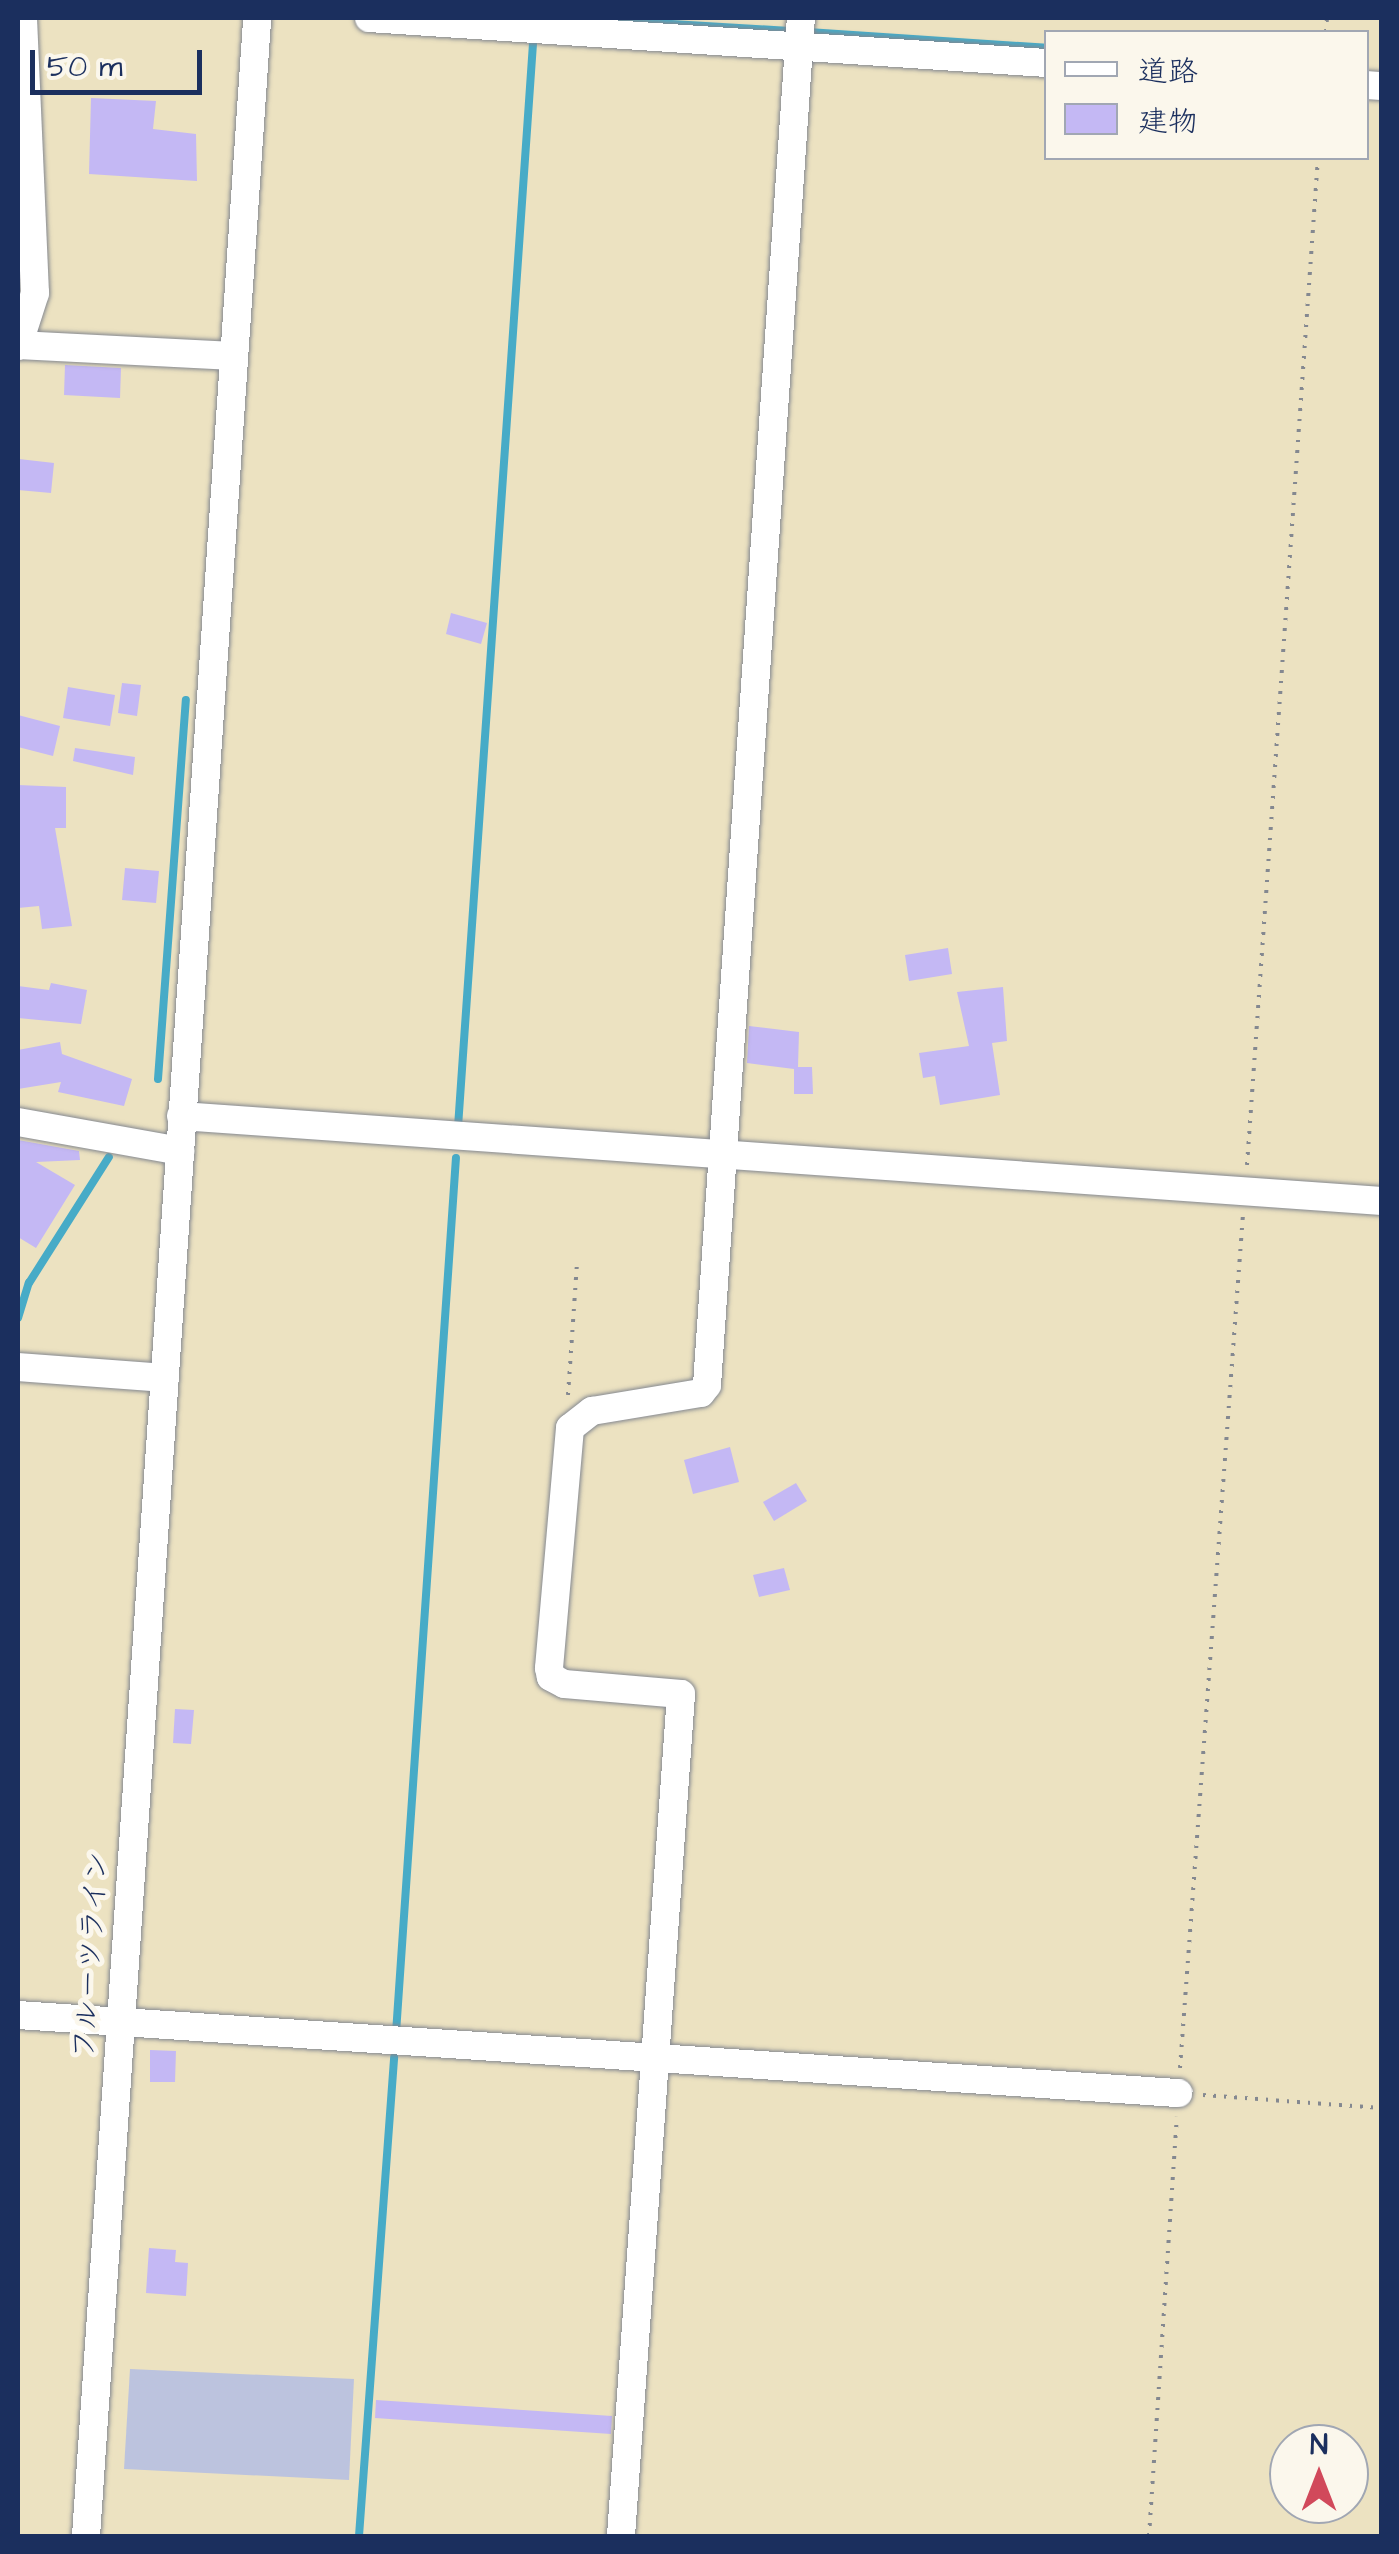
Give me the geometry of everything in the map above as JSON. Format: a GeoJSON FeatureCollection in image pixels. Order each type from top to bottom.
{"type":"FeatureCollection","features":[{"type":"Feature","properties":{"kind":"street"},"geometry":{"type":"LineString","coordinates":[[23,18],[36,293],[18,345],[234,356]]}},
{"type":"Feature","properties":{"kind":"street","name":"フルーツライン"},"geometry":{"type":"LineString","coordinates":[[86,2536],[257,18]]}},
{"type":"Feature","properties":{"kind":"street"},"geometry":{"type":"LineString","coordinates":[[369,18],[1044,64]]}},
{"type":"Feature","properties":{"kind":"street"},"geometry":{"type":"LineString","coordinates":[[621,2536],[682,1694],[551,1677],[568,1439],[576,1422],[592,1411],[700,1392],[707,1384],[801,18]]}},
{"type":"Feature","properties":{"kind":"street"},"geometry":{"type":"LineString","coordinates":[[181,1116],[725,1160],[1382,1201]]}},
{"type":"Feature","properties":{"kind":"street"},"geometry":{"type":"LineString","coordinates":[[18,1122],[180,1151]]}},
{"type":"Feature","properties":{"kind":"street"},"geometry":{"type":"LineString","coordinates":[[18,1366],[166,1378]]}},
{"type":"Feature","properties":{"kind":"street"},"geometry":{"type":"LineString","coordinates":[[18,2015],[1178,2094]]}},
{"type":"Feature","properties":{"kind":"path"},"geometry":{"type":"LineString","coordinates":[[1150,2536],[1178,2094],[1318,160]]}},
{"type":"Feature","properties":{"kind":"path"},"geometry":{"type":"LineString","coordinates":[[576,1422],[567,1408],[577,1262]]}},
{"type":"Feature","properties":{"kind":"path"},"geometry":{"type":"LineString","coordinates":[[1178,2094],[1382,2108]]}},
{"type":"Feature","properties":{"kind":"shaded area"},"geometry":{"type":"Polygon","coordinates":[[[130,2369],[354,2379],[349,2480],[124,2469],[130,2369]]]}},
{"type":"Feature","properties":{"kind":"building"},"geometry":{"type":"Polygon","coordinates":[[[91,98],[156,101],[153,129],[196,134],[197,181],[89,174],[91,98]]]}},
{"type":"Feature","properties":{"kind":"building"},"geometry":{"type":"Polygon","coordinates":[[[65,365],[121,368],[120,398],[64,395],[65,365]]]}},
{"type":"Feature","properties":{"kind":"building"},"geometry":{"type":"Polygon","coordinates":[[[19,459],[54,463],[51,493],[18,490],[19,459]]]}},
{"type":"Feature","properties":{"kind":"building"},"geometry":{"type":"Polygon","coordinates":[[[451,613],[487,623],[481,644],[446,634],[451,613]]]}},
{"type":"Feature","properties":{"kind":"building"},"geometry":{"type":"Polygon","coordinates":[[[122,683],[141,685],[137,716],[118,713],[122,683]]]}},
{"type":"Feature","properties":{"kind":"building"},"geometry":{"type":"Polygon","coordinates":[[[68,687],[115,695],[110,726],[63,718],[68,687]]]}},
{"type":"Feature","properties":{"kind":"building"},"geometry":{"type":"Polygon","coordinates":[[[18,715],[60,726],[53,756],[18,747],[18,715]]]}},
{"type":"Feature","properties":{"kind":"building"},"geometry":{"type":"Polygon","coordinates":[[[75,748],[135,757],[133,775],[73,761],[75,748]]]}},
{"type":"Feature","properties":{"kind":"building"},"geometry":{"type":"Polygon","coordinates":[[[18,785],[66,787],[66,828],[55,828],[72,926],[42,929],[39,906],[18,908],[18,785]]]}},
{"type":"Feature","properties":{"kind":"building"},"geometry":{"type":"Polygon","coordinates":[[[125,868],[159,871],[156,903],[122,900],[125,868]]]}},
{"type":"Feature","properties":{"kind":"building"},"geometry":{"type":"Polygon","coordinates":[[[948,948],[952,974],[909,981],[905,955],[948,948]]]}},
{"type":"Feature","properties":{"kind":"building"},"geometry":{"type":"Polygon","coordinates":[[[51,983],[87,990],[81,1024],[18,1018],[18,986],[49,990],[51,983]]]}},
{"type":"Feature","properties":{"kind":"building"},"geometry":{"type":"Polygon","coordinates":[[[1003,987],[1007,1041],[992,1043],[1000,1095],[940,1105],[935,1076],[923,1078],[919,1053],[969,1046],[957,992],[1003,987]]]}},
{"type":"Feature","properties":{"kind":"building"},"geometry":{"type":"Polygon","coordinates":[[[749,1026],[799,1032],[798,1067],[812,1067],[813,1094],[794,1094],[794,1069],[747,1063],[749,1026]]]}},
{"type":"Feature","properties":{"kind":"building"},"geometry":{"type":"Polygon","coordinates":[[[60,1042],[62,1054],[132,1079],[124,1106],[58,1092],[61,1082],[18,1089],[18,1050],[60,1042]]]}},
{"type":"Feature","properties":{"kind":"building"},"geometry":{"type":"Polygon","coordinates":[[[18,1140],[79,1151],[80,1160],[36,1162],[75,1185],[36,1248],[18,1237],[18,1140]]]}},
{"type":"Feature","properties":{"kind":"building"},"geometry":{"type":"Polygon","coordinates":[[[730,1447],[739,1482],[693,1494],[684,1460],[730,1447]]]}},
{"type":"Feature","properties":{"kind":"building"},"geometry":{"type":"Polygon","coordinates":[[[796,1483],[807,1501],[774,1521],[763,1502],[796,1483]]]}},
{"type":"Feature","properties":{"kind":"building"},"geometry":{"type":"Polygon","coordinates":[[[784,1568],[790,1590],[759,1597],[753,1575],[784,1568]]]}},
{"type":"Feature","properties":{"kind":"building"},"geometry":{"type":"Polygon","coordinates":[[[175,1709],[194,1710],[191,1744],[173,1743],[175,1709]]]}},
{"type":"Feature","properties":{"kind":"building"},"geometry":{"type":"Polygon","coordinates":[[[150,2050],[176,2051],[175,2082],[150,2082],[150,2050]]]}},
{"type":"Feature","properties":{"kind":"building"},"geometry":{"type":"Polygon","coordinates":[[[149,2248],[176,2250],[175,2262],[188,2263],[186,2296],[146,2293],[149,2248]]]}},
{"type":"Feature","properties":{"kind":"building"},"geometry":{"type":"Polygon","coordinates":[[[376,2400],[612,2416],[611,2434],[375,2418],[376,2400]]]}},
{"type":"Feature","properties":{"kind":"waterway"},"geometry":{"type":"LineString","coordinates":[[571,18],[790,31]]}},
{"type":"Feature","properties":{"kind":"waterway"},"geometry":{"type":"LineString","coordinates":[[808,32],[1044,48]]}},
{"type":"Feature","properties":{"kind":"waterway"},"geometry":{"type":"LineString","coordinates":[[458,1127],[533,43]]}},
{"type":"Feature","properties":{"kind":"waterway"},"geometry":{"type":"LineString","coordinates":[[158,1079],[186,700]]}},
{"type":"Feature","properties":{"kind":"waterway"},"geometry":{"type":"LineString","coordinates":[[18,1318],[29,1283],[109,1157]]}},
{"type":"Feature","properties":{"kind":"waterway"},"geometry":{"type":"LineString","coordinates":[[396,2033],[456,1158]]}},
{"type":"Feature","properties":{"kind":"waterway"},"geometry":{"type":"LineString","coordinates":[[359,2536],[394,2057]]}}]}
